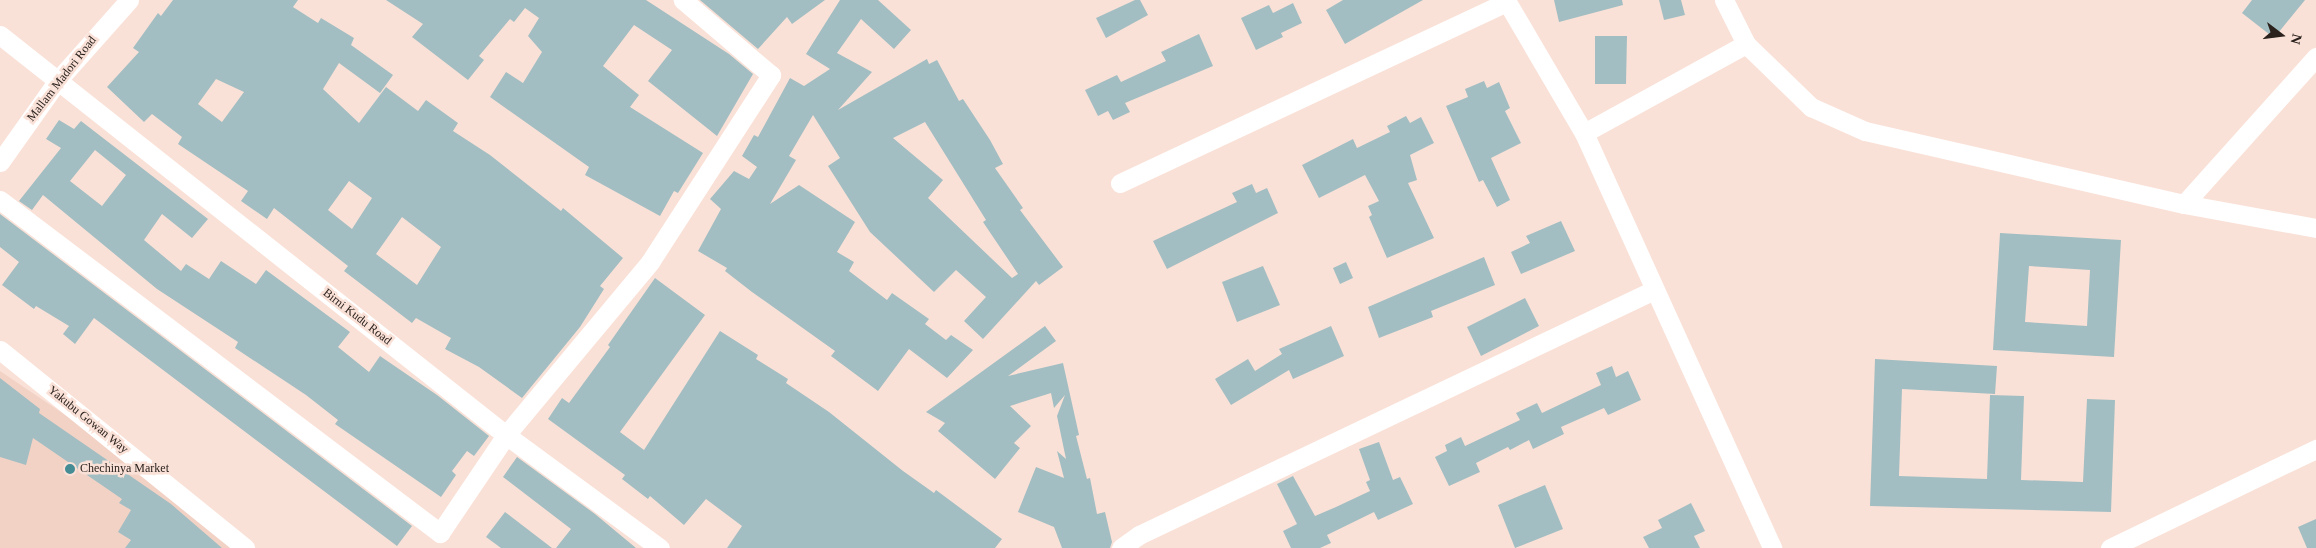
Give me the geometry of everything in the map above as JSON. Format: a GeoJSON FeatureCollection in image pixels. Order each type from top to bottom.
{"type":"FeatureCollection","features":[{"type":"Feature","properties":{"kind":"street","name":"Mallam Madori Road"},"geometry":{"type":"LineString","coordinates":[[0,162],[58,80],[129,0]]}},
{"type":"Feature","properties":{"kind":"street"},"geometry":{"type":"LineString","coordinates":[[0,200],[440,533],[506,435],[650,262],[771,75],[683,0]]}},
{"type":"Feature","properties":{"kind":"street"},"geometry":{"type":"LineString","coordinates":[[1724,0],[1746,44],[1812,107],[1865,131],[2184,204],[2316,228]]}},
{"type":"Feature","properties":{"kind":"street"},"geometry":{"type":"LineString","coordinates":[[1120,183],[1507,1],[1584,132],[1772,548]]}},
{"type":"Feature","properties":{"kind":"street","name":"Birni Kudu Road"},"geometry":{"type":"LineString","coordinates":[[0,35],[506,435],[660,548]]}},
{"type":"Feature","properties":{"kind":"street"},"geometry":{"type":"LineString","coordinates":[[1584,132],[1746,44]]}},
{"type":"Feature","properties":{"kind":"street"},"geometry":{"type":"LineString","coordinates":[[2184,204],[2316,57]]}},
{"type":"Feature","properties":{"kind":"street"},"geometry":{"type":"LineString","coordinates":[[1121,548],[1148,530],[1654,290]]}},
{"type":"Feature","properties":{"kind":"street","name":"Yakubu Gowan Way"},"geometry":{"type":"LineString","coordinates":[[0,350],[245,548]]}},
{"type":"Feature","properties":{"kind":"street"},"geometry":{"type":"LineString","coordinates":[[2110,548],[2316,450]]}},
{"type":"Feature","properties":{"kind":"shaded area","name":"Chechinya Market"},"geometry":{"type":"Polygon","coordinates":[[[0,371],[95,435],[235,548],[0,548],[0,371]]]}},
{"type":"Feature","properties":{"kind":"building"},"geometry":{"type":"Polygon","coordinates":[[[173,0],[298,0],[293,7],[318,23],[321,18],[354,38],[351,45],[393,75],[380,93],[339,63],[323,89],[359,123],[386,87],[418,111],[426,100],[458,123],[453,131],[490,155],[561,211],[563,208],[623,258],[600,286],[604,289],[580,327],[522,398],[479,367],[445,349],[451,338],[416,318],[412,323],[344,271],[348,266],[274,208],[267,219],[241,201],[248,191],[178,144],[182,137],[152,114],[144,122],[107,87],[139,52],[133,48],[158,13],[161,16],[173,0]],[[216,79],[198,104],[222,122],[244,92],[216,79]],[[349,181],[328,210],[352,229],[372,198],[349,181]],[[402,217],[376,254],[417,285],[441,247],[402,217]]]}},
{"type":"Feature","properties":{"kind":"building"},"geometry":{"type":"Polygon","coordinates":[[[386,0],[646,0],[729,54],[753,74],[717,136],[648,81],[672,50],[634,25],[603,66],[639,95],[630,107],[703,153],[678,193],[674,191],[660,216],[585,175],[589,167],[490,97],[506,72],[523,83],[542,52],[528,36],[539,18],[525,8],[514,22],[510,19],[479,56],[484,60],[468,80],[412,37],[423,24],[386,0]]]}},
{"type":"Feature","properties":{"kind":"building"},"geometry":{"type":"Polygon","coordinates":[[[700,0],[825,0],[792,24],[787,17],[758,49],[700,0]]]}},
{"type":"Feature","properties":{"kind":"building"},"geometry":{"type":"Polygon","coordinates":[[[840,0],[878,0],[911,30],[894,49],[861,19],[837,53],[872,72],[838,110],[927,59],[929,64],[937,60],[959,101],[963,99],[990,140],[1003,164],[995,168],[1023,208],[1020,210],[1063,267],[1039,285],[1036,281],[983,339],[964,321],[986,297],[956,270],[934,292],[870,232],[828,166],[840,158],[813,115],[789,156],[796,160],[770,204],[799,185],[855,222],[837,252],[854,262],[849,271],[887,300],[892,293],[929,319],[925,324],[946,340],[951,335],[973,350],[947,378],[909,349],[878,391],[831,356],[835,351],[752,292],[725,271],[727,268],[698,251],[721,209],[710,199],[734,171],[749,179],[757,167],[742,156],[754,135],[758,137],[790,78],[804,86],[830,69],[806,54],[840,0]],[[925,122],[893,138],[943,180],[928,198],[1012,278],[1018,274],[983,222],[986,220],[925,122]]]}},
{"type":"Feature","properties":{"kind":"building"},"geometry":{"type":"Polygon","coordinates":[[[1135,0],[1140,0],[1148,15],[1106,38],[1096,18],[1135,0]]]}},
{"type":"Feature","properties":{"kind":"building"},"geometry":{"type":"Polygon","coordinates":[[[1343,0],[1423,0],[1345,44],[1326,10],[1343,0]]]}},
{"type":"Feature","properties":{"kind":"building"},"geometry":{"type":"Polygon","coordinates":[[[1554,0],[1622,0],[1623,5],[1559,22],[1554,0]]]}},
{"type":"Feature","properties":{"kind":"building"},"geometry":{"type":"Polygon","coordinates":[[[1659,0],[1681,0],[1685,15],[1664,20],[1659,0]]]}},
{"type":"Feature","properties":{"kind":"building"},"geometry":{"type":"Polygon","coordinates":[[[2252,0],[2305,0],[2274,38],[2242,13],[2252,0]]]}},
{"type":"Feature","properties":{"kind":"building"},"geometry":{"type":"Polygon","coordinates":[[[1293,3],[1302,23],[1281,33],[1283,37],[1256,50],[1241,18],[1269,5],[1273,13],[1293,3]]]}},
{"type":"Feature","properties":{"kind":"building"},"geometry":{"type":"Polygon","coordinates":[[[1199,34],[1213,66],[1125,103],[1130,112],[1113,120],[1108,111],[1098,116],[1085,90],[1117,75],[1121,82],[1166,61],[1161,52],[1199,34]]]}},
{"type":"Feature","properties":{"kind":"building"},"geometry":{"type":"Polygon","coordinates":[[[1595,36],[1627,36],[1626,84],[1595,84],[1595,36]]]}},
{"type":"Feature","properties":{"kind":"building"},"geometry":{"type":"Polygon","coordinates":[[[1484,81],[1487,88],[1499,82],[1510,108],[1505,111],[1521,143],[1491,158],[1510,200],[1497,207],[1483,180],[1479,182],[1446,106],[1468,97],[1465,89],[1484,81]]]}},
{"type":"Feature","properties":{"kind":"building"},"geometry":{"type":"Polygon","coordinates":[[[1406,116],[1410,123],[1421,117],[1434,143],[1410,155],[1417,180],[1408,183],[1434,238],[1387,258],[1369,217],[1372,215],[1368,206],[1379,201],[1365,175],[1319,198],[1302,165],[1353,139],[1357,148],[1390,132],[1387,126],[1406,116]]]}},
{"type":"Feature","properties":{"kind":"building"},"geometry":{"type":"Polygon","coordinates":[[[59,120],[74,129],[81,121],[208,219],[192,238],[162,214],[144,240],[181,271],[186,264],[209,279],[221,261],[256,284],[266,270],[350,332],[338,347],[369,372],[380,356],[437,395],[489,436],[474,456],[467,451],[452,471],[456,475],[441,497],[335,424],[338,420],[306,395],[235,348],[238,342],[157,289],[43,195],[32,210],[19,201],[61,148],[46,139],[59,120]],[[95,150],[70,181],[102,206],[126,175],[95,150]]]}},
{"type":"Feature","properties":{"kind":"building"},"geometry":{"type":"Polygon","coordinates":[[[1252,184],[1256,193],[1267,188],[1278,213],[1167,269],[1153,241],[1237,202],[1232,193],[1252,184]]]}},
{"type":"Feature","properties":{"kind":"building"},"geometry":{"type":"Polygon","coordinates":[[[0,214],[412,526],[397,546],[94,318],[75,344],[63,334],[69,326],[36,306],[34,309],[2,285],[19,262],[0,247],[0,214]]]}},
{"type":"Feature","properties":{"kind":"building"},"geometry":{"type":"Polygon","coordinates":[[[1561,221],[1575,251],[1521,274],[1511,252],[1530,243],[1526,236],[1561,221]]]}},
{"type":"Feature","properties":{"kind":"building"},"geometry":{"type":"Polygon","coordinates":[[[2000,233],[2121,240],[2114,357],[1993,350],[2000,233]],[[2029,266],[2025,322],[2087,326],[2090,270],[2029,266]]]}},
{"type":"Feature","properties":{"kind":"building"},"geometry":{"type":"Polygon","coordinates":[[[1484,257],[1495,285],[1431,311],[1433,317],[1379,338],[1368,307],[1484,257]]]}},
{"type":"Feature","properties":{"kind":"building"},"geometry":{"type":"Polygon","coordinates":[[[1346,262],[1353,278],[1340,284],[1333,268],[1346,262]]]}},
{"type":"Feature","properties":{"kind":"building"},"geometry":{"type":"Polygon","coordinates":[[[1263,266],[1280,305],[1237,322],[1222,282],[1263,266]]]}},
{"type":"Feature","properties":{"kind":"building"},"geometry":{"type":"Polygon","coordinates":[[[655,278],[705,315],[620,432],[644,450],[720,331],[758,355],[756,359],[788,379],[786,383],[829,412],[903,471],[934,493],[936,490],[1002,539],[995,548],[727,548],[742,526],[706,499],[684,525],[650,496],[648,499],[622,479],[625,475],[548,419],[562,398],[569,403],[610,347],[608,345],[655,278]]]}},
{"type":"Feature","properties":{"kind":"building"},"geometry":{"type":"Polygon","coordinates":[[[1525,298],[1539,326],[1481,356],[1467,327],[1525,298]]]}},
{"type":"Feature","properties":{"kind":"building"},"geometry":{"type":"Polygon","coordinates":[[[1045,326],[1056,341],[1008,376],[1063,363],[1079,435],[1076,436],[1087,479],[1090,478],[1097,514],[1105,512],[1112,542],[1110,548],[1062,548],[1054,527],[1018,512],[1036,467],[1064,478],[1057,451],[1066,459],[1057,416],[1065,395],[1054,408],[1051,393],[1010,406],[1031,426],[1014,443],[1020,448],[995,479],[938,431],[945,423],[926,412],[1045,326]]]}},
{"type":"Feature","properties":{"kind":"building"},"geometry":{"type":"Polygon","coordinates":[[[1331,326],[1344,356],[1293,379],[1289,370],[1231,405],[1215,379],[1248,359],[1255,371],[1282,354],[1279,349],[1331,326]]]}},
{"type":"Feature","properties":{"kind":"building"},"geometry":{"type":"Polygon","coordinates":[[[1875,359],[1997,366],[1995,394],[1902,389],[1899,476],[1987,479],[1990,395],[2024,396],[2021,480],[2083,482],[2087,399],[2115,400],[2111,512],[1870,506],[1875,359]]]}},
{"type":"Feature","properties":{"kind":"building"},"geometry":{"type":"Polygon","coordinates":[[[1612,366],[1616,377],[1628,371],[1641,400],[1608,415],[1604,408],[1561,427],[1564,434],[1533,449],[1529,440],[1510,450],[1508,447],[1476,463],[1480,472],[1449,486],[1435,457],[1447,451],[1445,445],[1461,437],[1465,446],[1520,420],[1516,413],[1537,403],[1542,413],[1601,385],[1596,373],[1612,366]]]}},
{"type":"Feature","properties":{"kind":"building"},"geometry":{"type":"Polygon","coordinates":[[[0,378],[40,409],[39,413],[171,504],[222,548],[125,548],[131,540],[118,532],[131,510],[119,503],[122,499],[33,438],[26,465],[0,457],[0,378]]]}},
{"type":"Feature","properties":{"kind":"building"},"geometry":{"type":"Polygon","coordinates":[[[1379,442],[1393,480],[1400,477],[1413,504],[1378,520],[1374,512],[1327,535],[1331,543],[1320,548],[1291,548],[1283,531],[1297,524],[1277,484],[1293,476],[1315,516],[1370,491],[1366,482],[1370,480],[1359,449],[1379,442]]]}},
{"type":"Feature","properties":{"kind":"building"},"geometry":{"type":"Polygon","coordinates":[[[517,457],[595,514],[636,548],[556,548],[571,529],[503,477],[517,457]]]}},
{"type":"Feature","properties":{"kind":"building"},"geometry":{"type":"Polygon","coordinates":[[[1545,485],[1563,529],[1515,548],[1498,505],[1545,485]]]}},
{"type":"Feature","properties":{"kind":"building"},"geometry":{"type":"Polygon","coordinates":[[[1691,503],[1705,531],[1694,536],[1700,548],[1649,548],[1643,537],[1662,528],[1658,520],[1691,503]]]}},
{"type":"Feature","properties":{"kind":"building"},"geometry":{"type":"Polygon","coordinates":[[[505,512],[552,548],[501,548],[486,537],[505,512]]]}},
{"type":"Feature","properties":{"kind":"building"},"geometry":{"type":"Polygon","coordinates":[[[2316,519],[2316,548],[2307,548],[2298,527],[2316,519]]]}},
{"type":"Feature","properties":{"kind":"place","name":"Chechinya Market"},"geometry":{"type":"Point","coordinates":[70,469]}}]}
